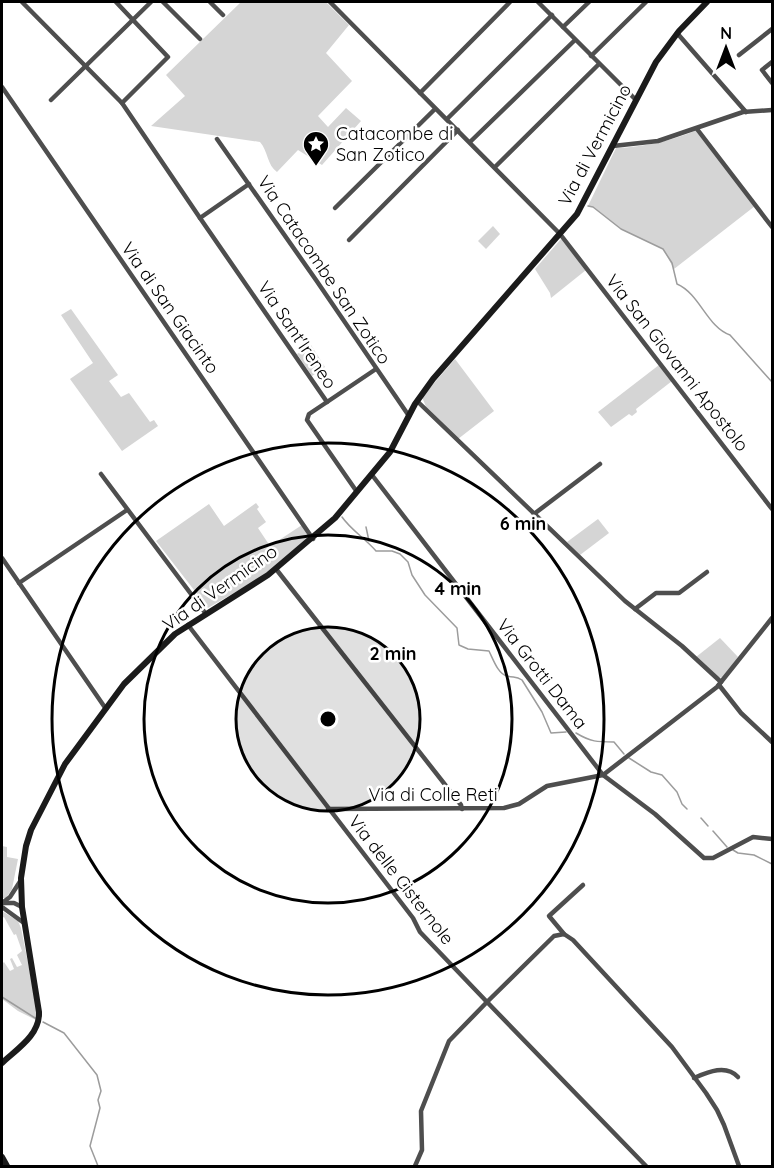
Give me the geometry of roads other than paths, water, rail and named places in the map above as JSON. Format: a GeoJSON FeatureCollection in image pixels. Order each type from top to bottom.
{"type":"FeatureCollection","features":[{"type":"Feature","properties":{"kind":"main road","name":"Via di Vermicino"},"geometry":{"type":"LineString","coordinates":[[2,1064],[31,1036],[39,1020],[24,923],[21,880],[28,838],[44,802],[75,748],[128,680],[175,634],[276,569],[335,518],[372,475],[392,449],[417,401],[454,353],[582,207],[656,62],[677,33],[707,2]]}},
{"type":"Feature","properties":{"kind":"main road"},"geometry":{"type":"LineString","coordinates":[[2,1157],[7,1167]]}},
{"type":"Feature","properties":{"kind":"street","name":"Via Sant'Ireneo"},"geometry":{"type":"LineString","coordinates":[[22,2],[122,103],[138,124],[327,402],[309,414],[307,420],[357,492]]}},
{"type":"Feature","properties":{"kind":"street"},"geometry":{"type":"LineString","coordinates":[[116,2],[168,57],[122,103]]}},
{"type":"Feature","properties":{"kind":"street"},"geometry":{"type":"LineString","coordinates":[[51,100],[151,2]]}},
{"type":"Feature","properties":{"kind":"street"},"geometry":{"type":"LineString","coordinates":[[163,2],[200,39]]}},
{"type":"Feature","properties":{"kind":"street"},"geometry":{"type":"LineString","coordinates":[[210,2],[223,15]]}},
{"type":"Feature","properties":{"kind":"street","name":"Via San Giovanni Apostolo"},"geometry":{"type":"LineString","coordinates":[[330,2],[560,234],[772,509]]}},
{"type":"Feature","properties":{"kind":"street"},"geometry":{"type":"LineString","coordinates":[[420,93],[510,2]]}},
{"type":"Feature","properties":{"kind":"street"},"geometry":{"type":"LineString","coordinates":[[538,2],[636,100]]}},
{"type":"Feature","properties":{"kind":"street"},"geometry":{"type":"LineString","coordinates":[[563,27],[589,2]]}},
{"type":"Feature","properties":{"kind":"street"},"geometry":{"type":"LineString","coordinates":[[591,56],[646,2]]}},
{"type":"Feature","properties":{"kind":"street"},"geometry":{"type":"LineString","coordinates":[[447,119],[552,15]]}},
{"type":"Feature","properties":{"kind":"street"},"geometry":{"type":"LineString","coordinates":[[740,55],[772,30]]}},
{"type":"Feature","properties":{"kind":"street"},"geometry":{"type":"LineString","coordinates":[[677,33],[746,112]]}},
{"type":"Feature","properties":{"kind":"street"},"geometry":{"type":"LineString","coordinates":[[470,142],[575,40]]}},
{"type":"Feature","properties":{"kind":"street"},"geometry":{"type":"LineString","coordinates":[[772,62],[762,70],[772,83]]}},
{"type":"Feature","properties":{"kind":"street"},"geometry":{"type":"LineString","coordinates":[[495,168],[599,64]]}},
{"type":"Feature","properties":{"kind":"street","name":"Via di San Giacinto"},"geometry":{"type":"LineString","coordinates":[[2,87],[313,539]]}},
{"type":"Feature","properties":{"kind":"street"},"geometry":{"type":"LineString","coordinates":[[335,208],[435,109]]}},
{"type":"Feature","properties":{"kind":"street"},"geometry":{"type":"LineString","coordinates":[[613,146],[655,142],[697,129],[722,118],[746,112],[772,110]]}},
{"type":"Feature","properties":{"kind":"street"},"geometry":{"type":"LineString","coordinates":[[697,129],[772,227]]}},
{"type":"Feature","properties":{"kind":"street"},"geometry":{"type":"LineString","coordinates":[[350,240],[458,130]]}},
{"type":"Feature","properties":{"kind":"street","name":"Via Catacombe San Zotico"},"geometry":{"type":"LineString","coordinates":[[217,139],[409,416]]}},
{"type":"Feature","properties":{"kind":"street"},"geometry":{"type":"LineString","coordinates":[[200,218],[249,184]]}},
{"type":"Feature","properties":{"kind":"street"},"geometry":{"type":"LineString","coordinates":[[327,402],[376,369]]}},
{"type":"Feature","properties":{"kind":"street"},"geometry":{"type":"LineString","coordinates":[[417,401],[635,609],[678,643],[720,683],[741,713],[772,742]]}},
{"type":"Feature","properties":{"kind":"street"},"geometry":{"type":"LineString","coordinates":[[534,514],[600,464]]}},
{"type":"Feature","properties":{"kind":"street"},"geometry":{"type":"LineString","coordinates":[[101,474],[206,614]]}},
{"type":"Feature","properties":{"kind":"street","name":"Via Grotti Dama"},"geometry":{"type":"LineString","coordinates":[[372,475],[603,775],[655,813],[704,858],[712,858],[753,837],[772,839]]}},
{"type":"Feature","properties":{"kind":"street"},"geometry":{"type":"LineString","coordinates":[[20,583],[128,510]]}},
{"type":"Feature","properties":{"kind":"street"},"geometry":{"type":"LineString","coordinates":[[2,558],[106,709]]}},
{"type":"Feature","properties":{"kind":"street"},"geometry":{"type":"LineString","coordinates":[[276,569],[462,808]]}},
{"type":"Feature","properties":{"kind":"street"},"geometry":{"type":"LineString","coordinates":[[635,609],[655,594],[679,593],[707,572]]}},
{"type":"Feature","properties":{"kind":"street"},"geometry":{"type":"LineString","coordinates":[[603,775],[720,683],[772,618]]}},
{"type":"Feature","properties":{"kind":"street","name":"Via delle Cisternole"},"geometry":{"type":"LineString","coordinates":[[188,625],[413,918],[420,932],[646,1167]]}},
{"type":"Feature","properties":{"kind":"street","name":"Via di Colle Reti"},"geometry":{"type":"LineString","coordinates":[[328,809],[508,808],[521,803],[547,786],[603,775]]}},
{"type":"Feature","properties":{"kind":"street"},"geometry":{"type":"LineString","coordinates":[[2,904],[21,880]]}},
{"type":"Feature","properties":{"kind":"street"},"geometry":{"type":"LineString","coordinates":[[583,885],[549,916],[672,1047],[717,1110],[739,1167]]}},
{"type":"Feature","properties":{"kind":"street"},"geometry":{"type":"LineString","coordinates":[[2,904],[15,904],[22,907]]}},
{"type":"Feature","properties":{"kind":"street"},"geometry":{"type":"LineString","coordinates":[[2,904],[24,923]]}},
{"type":"Feature","properties":{"kind":"street"},"geometry":{"type":"LineString","coordinates":[[8,911],[22,907]]}},
{"type":"Feature","properties":{"kind":"street"},"geometry":{"type":"LineString","coordinates":[[415,1167],[422,1150],[421,1111],[449,1041],[554,936],[564,934]]}},
{"type":"Feature","properties":{"kind":"street"},"geometry":{"type":"LineString","coordinates":[[694,1078],[713,1071],[727,1070],[738,1077]]}},
{"type":"Feature","properties":{"kind":"waterway"},"geometry":{"type":"LineString","coordinates":[[588,206],[593,207],[621,229],[663,249],[672,263],[677,284],[692,295],[715,325],[730,335],[772,382]]}},
{"type":"Feature","properties":{"kind":"waterway"},"geometry":{"type":"LineString","coordinates":[[342,517],[376,551],[392,551],[400,554],[408,562],[412,575],[425,595],[457,628],[459,645],[468,649],[489,651],[496,666],[504,675],[522,680],[542,712],[551,733],[566,732]]}},
{"type":"Feature","properties":{"kind":"waterway"},"geometry":{"type":"LineString","coordinates":[[366,527],[369,541]]}},
{"type":"Feature","properties":{"kind":"waterway"},"geometry":{"type":"LineString","coordinates":[[576,733],[594,741],[614,742],[624,754]]}},
{"type":"Feature","properties":{"kind":"waterway"},"geometry":{"type":"LineString","coordinates":[[629,758],[651,772],[662,775],[677,792],[687,809]]}},
{"type":"Feature","properties":{"kind":"waterway"},"geometry":{"type":"LineString","coordinates":[[701,818],[708,826]]}},
{"type":"Feature","properties":{"kind":"waterway"},"geometry":{"type":"LineString","coordinates":[[713,831],[727,847]]}},
{"type":"Feature","properties":{"kind":"waterway"},"geometry":{"type":"LineString","coordinates":[[733,850],[754,855],[772,864]]}},
{"type":"Feature","properties":{"kind":"waterway"},"geometry":{"type":"LineString","coordinates":[[2,997],[35,1018]]}},
{"type":"Feature","properties":{"kind":"waterway"},"geometry":{"type":"LineString","coordinates":[[43,1022],[64,1033],[97,1075],[101,1091],[98,1100],[100,1108],[90,1146],[98,1166]]}},
{"type":"Feature","properties":{"kind":"place","name":"Catacombe di San Zotico"},"geometry":{"type":"Point","coordinates":[316,167]}}]}
